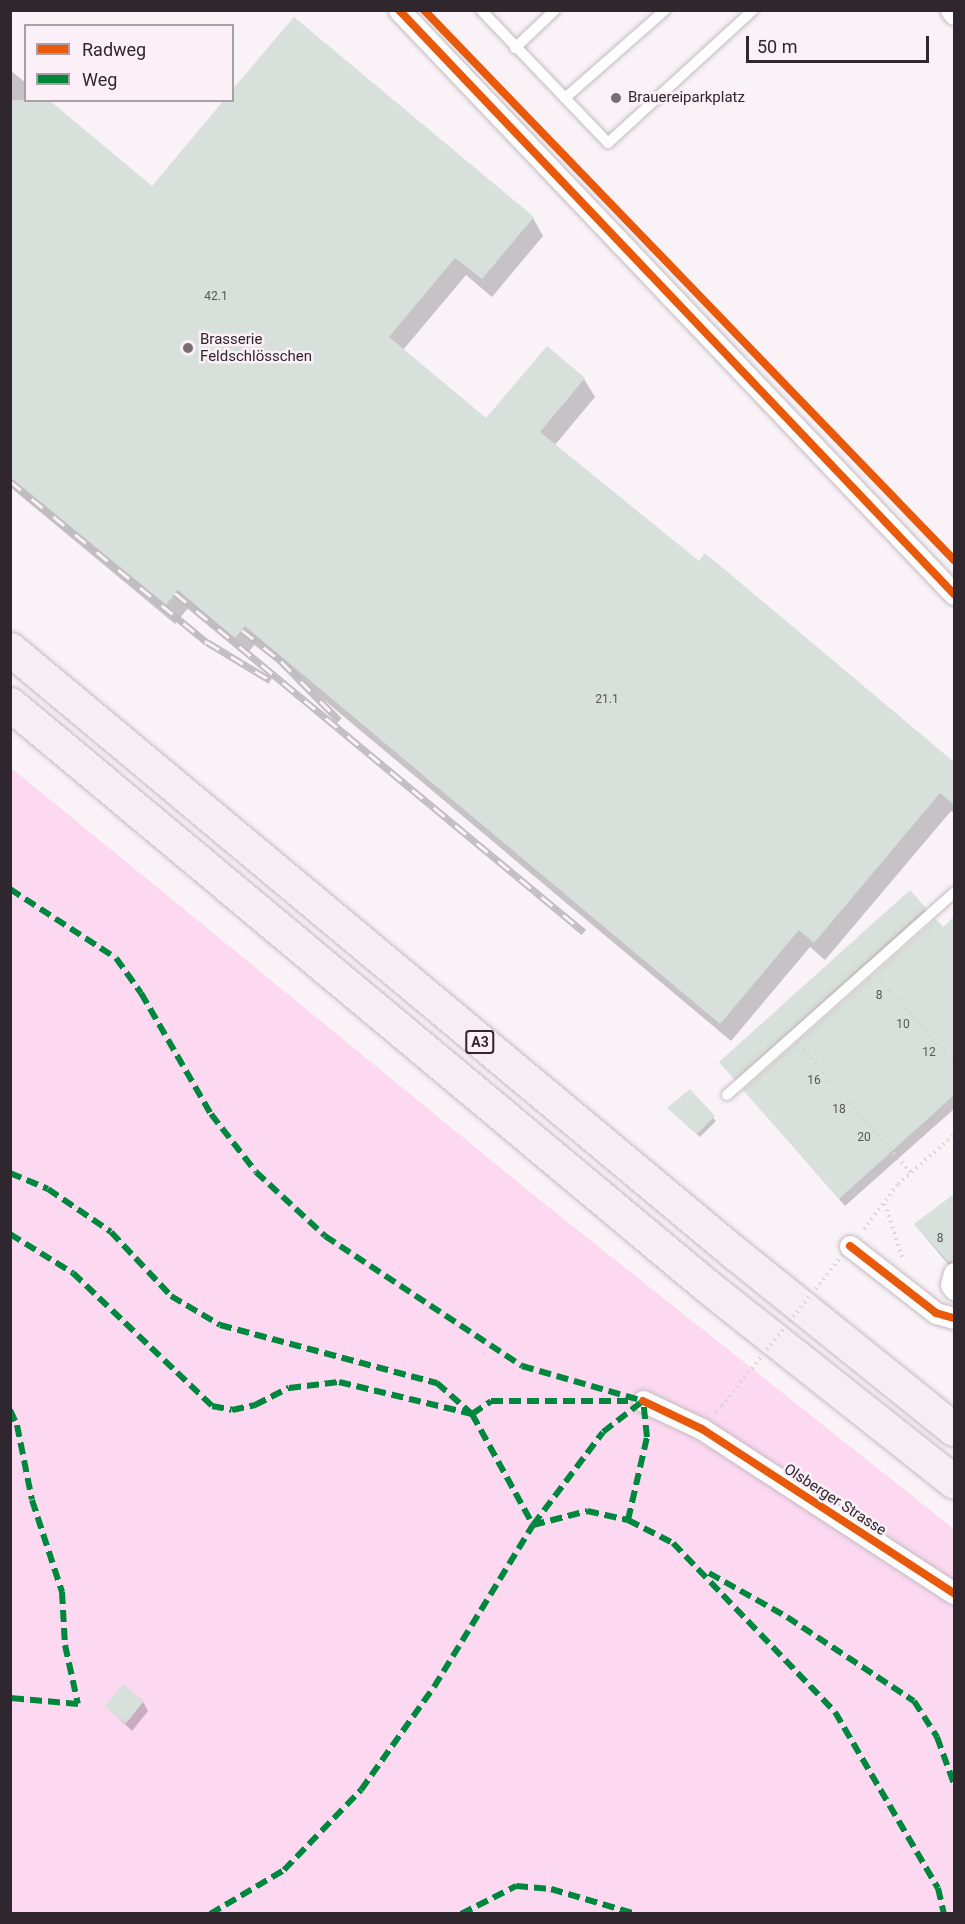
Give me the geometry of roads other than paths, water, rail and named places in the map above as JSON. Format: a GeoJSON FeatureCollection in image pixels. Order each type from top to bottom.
{"type":"FeatureCollection","features":[{"type":"Feature","properties":{"kind":"highway","name":"A3"},"geometry":{"type":"LineString","coordinates":[[10,649],[735,1254],[954,1429]]}},
{"type":"Feature","properties":{"kind":"highway"},"geometry":{"type":"LineString","coordinates":[[10,704],[707,1286],[954,1482]]}},
{"type":"Feature","properties":{"kind":"street"},"geometry":{"type":"LineString","coordinates":[[399,10],[954,594]]}},
{"type":"Feature","properties":{"kind":"street"},"geometry":{"type":"LineString","coordinates":[[847,1249],[936,1313],[954,1318]]}},
{"type":"Feature","properties":{"kind":"street"},"geometry":{"type":"LineString","coordinates":[[954,1273],[951,1285],[954,1289]]}},
{"type":"Feature","properties":{"kind":"street","name":"Olsberger Strasse"},"geometry":{"type":"LineString","coordinates":[[643,1401],[702,1429],[954,1593]]}},
{"type":"Feature","properties":{"kind":"lane"},"geometry":{"type":"LineString","coordinates":[[481,10],[608,143],[753,10]]}},
{"type":"Feature","properties":{"kind":"lane"},"geometry":{"type":"LineString","coordinates":[[515,48],[555,10]]}},
{"type":"Feature","properties":{"kind":"lane"},"geometry":{"type":"LineString","coordinates":[[565,98],[665,10]]}},
{"type":"Feature","properties":{"kind":"lane"},"geometry":{"type":"LineString","coordinates":[[727,1095],[954,893]]}},
{"type":"Feature","properties":{"kind":"railway"},"geometry":{"type":"LineString","coordinates":[[10,481],[207,642],[270,680]]}},
{"type":"Feature","properties":{"kind":"railway"},"geometry":{"type":"LineString","coordinates":[[175,593],[584,932]]}},
{"type":"Feature","properties":{"kind":"railway"},"geometry":{"type":"LineString","coordinates":[[242,630],[281,661],[339,720]]}},
{"type":"Feature","properties":{"kind":"place","name":"Brauereiparkplatz"},"geometry":{"type":"Point","coordinates":[616,98]}},
{"type":"Feature","properties":{"kind":"place","name":"Brasserie Feldschlösschen"},"geometry":{"type":"Point","coordinates":[188,348]}}]}
